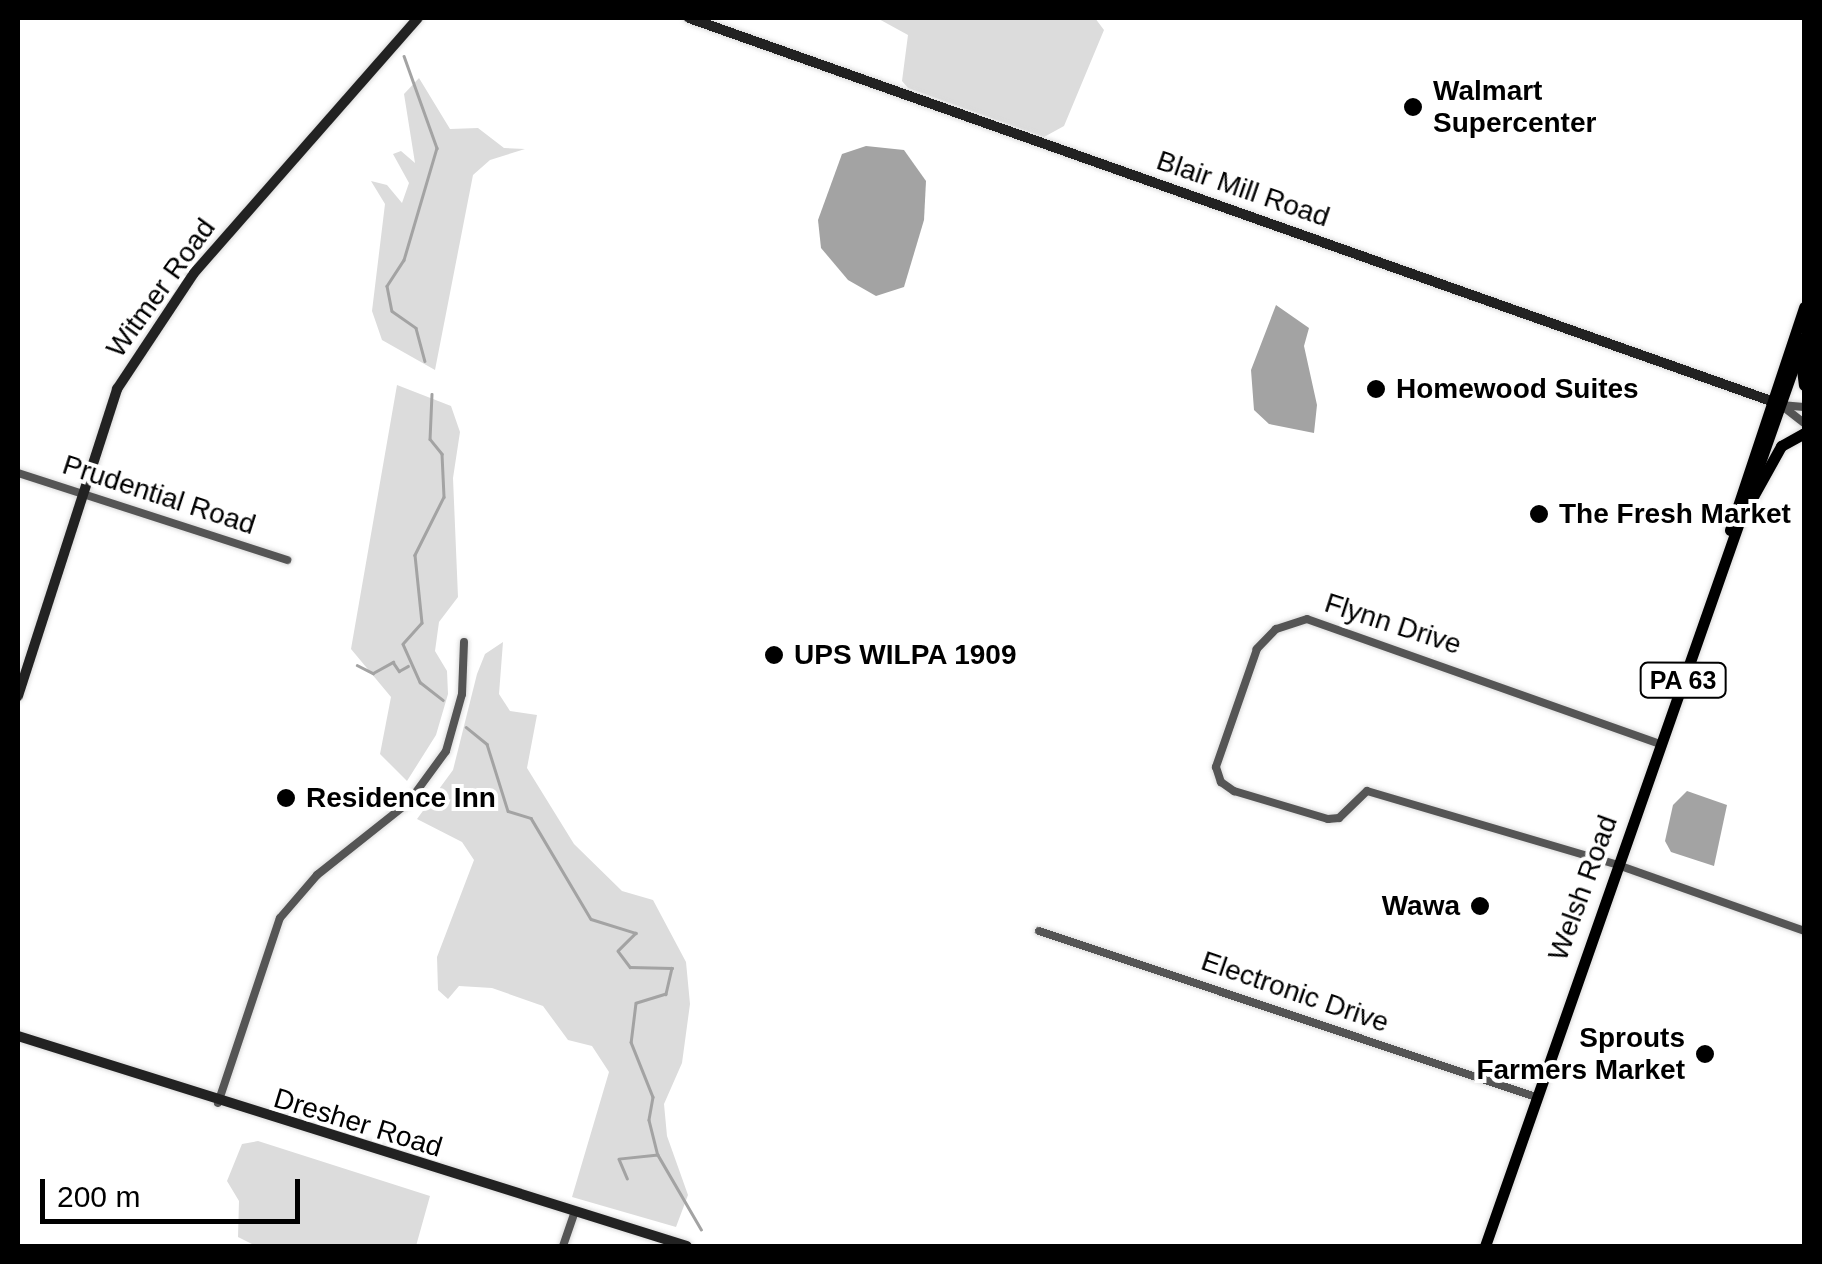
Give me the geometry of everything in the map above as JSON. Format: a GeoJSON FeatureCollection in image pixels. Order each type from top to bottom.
{"type":"FeatureCollection","features":[{"type":"Feature","properties":{"kind":"main road","name":"Witmer Road"},"geometry":{"type":"LineString","coordinates":[[18,696],[116,389],[166,308],[311,133],[418,18]]}},
{"type":"Feature","properties":{"kind":"main road","name":"Blair Mill Road"},"geometry":{"type":"LineString","coordinates":[[689,18],[1777,403]]}},
{"type":"Feature","properties":{"kind":"main road","name":"Welsh Road"},"geometry":{"type":"LineString","coordinates":[[1485,1246],[1743,512],[1804,307]]}},
{"type":"Feature","properties":{"kind":"main road","name":"Welsh Road"},"geometry":{"type":"LineString","coordinates":[[1730,546],[1730,524],[1804,337]]}},
{"type":"Feature","properties":{"kind":"main road"},"geometry":{"type":"LineString","coordinates":[[1804,346],[1804,386]]}},
{"type":"Feature","properties":{"kind":"main road"},"geometry":{"type":"LineString","coordinates":[[1743,512],[1781,446],[1804,433]]}},
{"type":"Feature","properties":{"kind":"main road","name":"Dresher Road"},"geometry":{"type":"LineString","coordinates":[[18,1036],[218,1103],[687,1246]]}},
{"type":"Feature","properties":{"kind":"street"},"geometry":{"type":"LineString","coordinates":[[1777,403],[1804,407]]}},
{"type":"Feature","properties":{"kind":"street"},"geometry":{"type":"LineString","coordinates":[[1777,403],[1804,424]]}},
{"type":"Feature","properties":{"kind":"street","name":"Prudential Road"},"geometry":{"type":"LineString","coordinates":[[18,473],[288,560]]}},
{"type":"Feature","properties":{"kind":"street","name":"Flynn Drive"},"geometry":{"type":"LineString","coordinates":[[1618,865],[1367,791],[1339,818],[1328,820],[1234,791],[1221,782],[1216,767],[1248,669],[1276,630],[1316,619],[1660,744]]}},
{"type":"Feature","properties":{"kind":"street"},"geometry":{"type":"LineString","coordinates":[[218,1103],[280,918],[317,874],[408,803],[446,751],[462,694],[464,642]]}},
{"type":"Feature","properties":{"kind":"street"},"geometry":{"type":"LineString","coordinates":[[1618,865],[1804,931]]}},
{"type":"Feature","properties":{"kind":"street","name":"Electronic Drive"},"geometry":{"type":"LineString","coordinates":[[1039,931],[1536,1097]]}},
{"type":"Feature","properties":{"kind":"street"},"geometry":{"type":"LineString","coordinates":[[563,1246],[574,1214]]}},
{"type":"Feature","properties":{"kind":"shaded area"},"geometry":{"type":"Polygon","coordinates":[[[877,18],[1095,18],[1104,30],[1064,126],[1044,137],[908,88],[902,81],[908,35],[877,18]]]}},
{"type":"Feature","properties":{"kind":"shaded area"},"geometry":{"type":"Polygon","coordinates":[[[419,78],[450,129],[478,128],[504,148],[525,149],[490,160],[473,175],[435,370],[382,340],[372,311],[385,204],[371,181],[387,185],[402,203],[409,183],[393,154],[401,151],[415,163],[404,94],[419,78]]]}},
{"type":"Feature","properties":{"kind":"shaded area"},"geometry":{"type":"Polygon","coordinates":[[[866,146],[904,150],[926,181],[924,220],[904,287],[876,296],[848,280],[821,248],[818,220],[842,154],[866,146]]]}},
{"type":"Feature","properties":{"kind":"shaded area"},"geometry":{"type":"Polygon","coordinates":[[[1276,305],[1309,328],[1304,346],[1317,405],[1314,433],[1269,424],[1254,410],[1251,370],[1276,305]]]}},
{"type":"Feature","properties":{"kind":"shaded area"},"geometry":{"type":"Polygon","coordinates":[[[397,385],[451,406],[460,432],[453,478],[458,597],[439,622],[435,651],[447,671],[448,694],[436,735],[407,781],[380,754],[391,697],[351,649],[397,385]]]}},
{"type":"Feature","properties":{"kind":"shaded area"},"geometry":{"type":"Polygon","coordinates":[[[503,642],[499,694],[510,711],[537,715],[527,768],[574,844],[622,891],[653,900],[686,962],[690,1004],[682,1063],[664,1104],[667,1136],[688,1195],[676,1227],[572,1197],[609,1072],[592,1046],[568,1040],[543,1006],[492,988],[459,986],[448,999],[438,990],[437,957],[474,860],[462,842],[417,819],[453,770],[477,674],[485,654],[503,642]]]}},
{"type":"Feature","properties":{"kind":"shaded area"},"geometry":{"type":"Polygon","coordinates":[[[1687,791],[1727,805],[1714,866],[1671,852],[1665,841],[1673,805],[1687,791]]]}},
{"type":"Feature","properties":{"kind":"shaded area"},"geometry":{"type":"Polygon","coordinates":[[[258,1141],[430,1196],[416,1246],[256,1246],[238,1237],[239,1201],[227,1181],[242,1144],[258,1141]]]}},
{"type":"Feature","properties":{"kind":"waterway"},"geometry":{"type":"LineString","coordinates":[[404,56],[437,148],[404,260],[387,286],[392,311],[416,328],[425,361]]}},
{"type":"Feature","properties":{"kind":"waterway"},"geometry":{"type":"LineString","coordinates":[[432,394],[430,439],[442,454],[444,497],[415,555],[422,623],[403,644],[420,682],[443,700]]}},
{"type":"Feature","properties":{"kind":"waterway"},"geometry":{"type":"LineString","coordinates":[[357,665],[373,673],[393,662],[399,671],[408,666]]}},
{"type":"Feature","properties":{"kind":"waterway"},"geometry":{"type":"LineString","coordinates":[[466,727],[487,744],[508,811],[531,818],[591,919],[636,933],[618,951],[630,967],[672,968],[666,994],[636,1003],[631,1042],[653,1097],[649,1120],[658,1155],[619,1159],[627,1178]]}},
{"type":"Feature","properties":{"kind":"waterway"},"geometry":{"type":"LineString","coordinates":[[658,1155],[701,1229]]}},
{"type":"Feature","properties":{"kind":"place","name":"Walmart Supercenter"},"geometry":{"type":"Point","coordinates":[1413,107]}},
{"type":"Feature","properties":{"kind":"place","name":"Homewood Suites"},"geometry":{"type":"Point","coordinates":[1376,389]}},
{"type":"Feature","properties":{"kind":"place","name":"The Fresh Market"},"geometry":{"type":"Point","coordinates":[1539,514]}},
{"type":"Feature","properties":{"kind":"place","name":"UPS WILPA 1909"},"geometry":{"type":"Point","coordinates":[774,655]}},
{"type":"Feature","properties":{"kind":"place","name":"Residence Inn"},"geometry":{"type":"Point","coordinates":[286,798]}},
{"type":"Feature","properties":{"kind":"place","name":"Wawa"},"geometry":{"type":"Point","coordinates":[1480,906]}},
{"type":"Feature","properties":{"kind":"place","name":"Sprouts Farmers Market"},"geometry":{"type":"Point","coordinates":[1705,1054]}}]}
